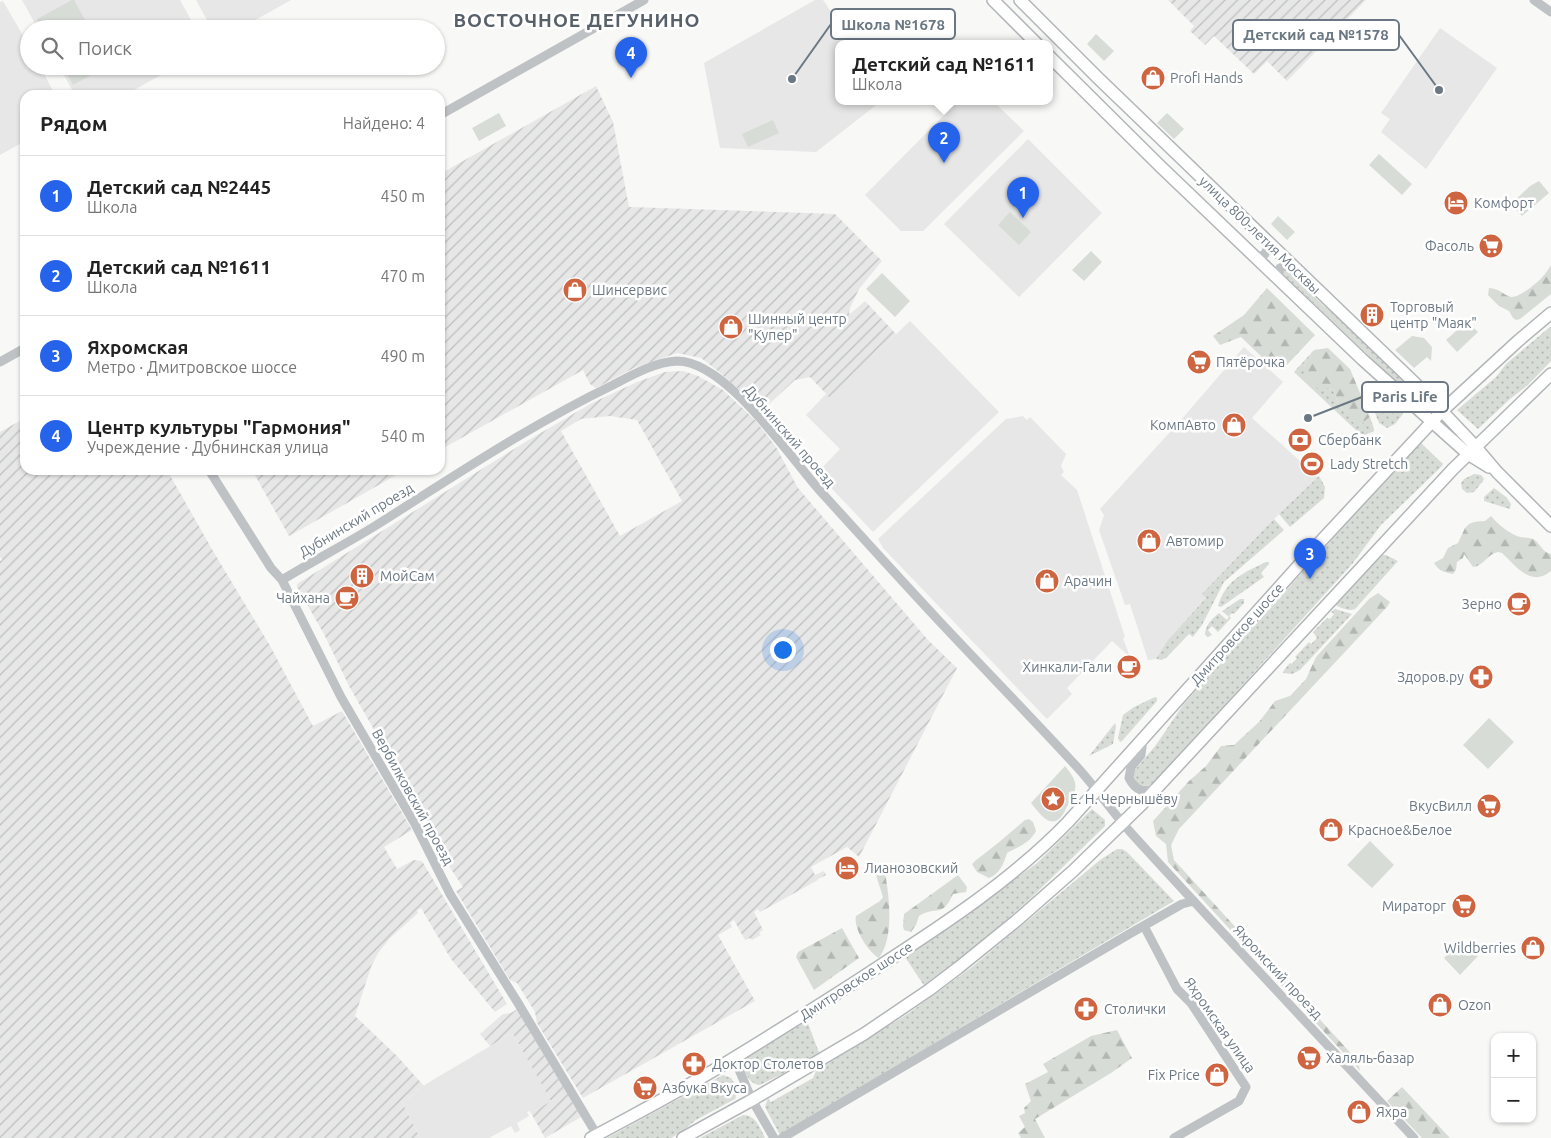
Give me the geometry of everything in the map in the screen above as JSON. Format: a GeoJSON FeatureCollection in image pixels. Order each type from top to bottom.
{"type":"FeatureCollection","features":[{"type":"Feature","properties":{"kind":"main road"},"geometry":{"type":"LineString","coordinates":[[993,0],[1033,40]]}},
{"type":"Feature","properties":{"kind":"main road","name":"улица 800-летия Москвы"},"geometry":{"type":"LineString","coordinates":[[1020,0],[1266,241],[1421,389],[1442,411],[1472,450]]}},
{"type":"Feature","properties":{"kind":"main road","name":"улица 800-летия Москвы"},"geometry":{"type":"LineString","coordinates":[[1053,60],[1362,360],[1431,422],[1472,450],[1551,526]]}},
{"type":"Feature","properties":{"kind":"main road","name":"Дмитровское шоссе"},"geometry":{"type":"LineString","coordinates":[[594,1136],[734,1058],[818,1007],[984,894],[1033,856],[1053,838],[1309,554],[1431,422],[1551,313]]}},
{"type":"Feature","properties":{"kind":"main road"},"geometry":{"type":"LineString","coordinates":[[683,1138],[864,1034],[951,974],[1016,921],[1122,824],[1368,559],[1472,450],[1551,374]]}},
{"type":"Feature","properties":{"kind":"street"},"geometry":{"type":"LineString","coordinates":[[445,112],[644,0]]}},
{"type":"Feature","properties":{"kind":"street"},"geometry":{"type":"LineString","coordinates":[[1534,0],[1551,12]]}},
{"type":"Feature","properties":{"kind":"street"},"geometry":{"type":"LineString","coordinates":[[1253,256],[1260,257],[1265,254],[1268,247],[1266,241]]}},
{"type":"Feature","properties":{"kind":"street"},"geometry":{"type":"LineString","coordinates":[[1280,282],[1278,274],[1280,268],[1286,265],[1294,267]]}},
{"type":"Feature","properties":{"kind":"street"},"geometry":{"type":"LineString","coordinates":[[0,362],[20,351]]}},
{"type":"Feature","properties":{"kind":"street","name":"Дубнинский проезд"},"geometry":{"type":"LineString","coordinates":[[282,580],[344,544],[514,438],[586,397],[648,369],[676,361],[688,363],[707,370],[753,410],[803,472],[877,554],[1097,790]]}},
{"type":"Feature","properties":{"kind":"street","name":"Вербилковский проезд"},"geometry":{"type":"LineString","coordinates":[[212,475],[265,560],[282,580],[341,697],[415,824],[450,894],[518,1003],[594,1136]]}},
{"type":"Feature","properties":{"kind":"street"},"geometry":{"type":"LineString","coordinates":[[1143,739],[1141,755],[1131,767],[1129,778],[1134,787],[1143,792],[1158,787]]}},
{"type":"Feature","properties":{"kind":"street"},"geometry":{"type":"LineString","coordinates":[[1097,790],[1122,824]]}},
{"type":"Feature","properties":{"kind":"street","name":"Яхромский проезд"},"geometry":{"type":"LineString","coordinates":[[1122,824],[1414,1138]]}},
{"type":"Feature","properties":{"kind":"street"},"geometry":{"type":"LineString","coordinates":[[782,1138],[1182,904],[1194,901]]}},
{"type":"Feature","properties":{"kind":"street","name":"Яхромская улица"},"geometry":{"type":"LineString","coordinates":[[1144,926],[1177,989],[1192,1003],[1246,1087],[1239,1101],[1174,1138]]}},
{"type":"Feature","properties":{"kind":"street"},"geometry":{"type":"LineString","coordinates":[[734,1058],[752,1100],[774,1138]]}},
{"type":"Feature","properties":{"kind":"shaded area"},"geometry":{"type":"Polygon","coordinates":[[[22,0],[180,0],[191,20],[33,20],[22,0]]]}},
{"type":"Feature","properties":{"kind":"shaded area"},"geometry":{"type":"Polygon","coordinates":[[[196,0],[291,0],[255,20],[207,20],[196,0]]]}},
{"type":"Feature","properties":{"kind":"shaded area"},"geometry":{"type":"Polygon","coordinates":[[[815,0],[823,0],[850,40],[835,40],[835,105],[876,105],[816,152],[720,148],[704,63],[815,0]]]}},
{"type":"Feature","properties":{"kind":"shaded area"},"geometry":{"type":"Polygon","coordinates":[[[1168,0],[1366,0],[1287,81],[1267,61],[1254,74],[1214,36],[1205,45],[1190,31],[1194,26],[1168,0]]]}},
{"type":"Feature","properties":{"kind":"shaded area"},"geometry":{"type":"Polygon","coordinates":[[[3,1],[20,30],[20,75],[45,75],[52,90],[20,90],[20,144],[0,155],[0,2],[3,1]]]}},
{"type":"Feature","properties":{"kind":"shaded area"},"geometry":{"type":"Polygon","coordinates":[[[1440,28],[1497,68],[1426,169],[1381,132],[1390,119],[1381,113],[1440,28]]]}},
{"type":"Feature","properties":{"kind":"shaded area"},"geometry":{"type":"Polygon","coordinates":[[[64,75],[161,75],[134,90],[72,90],[64,75]]]}},
{"type":"Feature","properties":{"kind":"shaded area"},"geometry":{"type":"Polygon","coordinates":[[[596,86],[613,122],[629,207],[835,214],[882,261],[859,289],[850,308],[849,315],[865,301],[896,334],[830,398],[810,377],[795,380],[768,405],[761,397],[754,403],[701,358],[677,353],[634,368],[596,388],[590,384],[583,370],[445,447],[445,171],[596,86]]]}},
{"type":"Feature","properties":{"kind":"shaded area"},"geometry":{"type":"Polygon","coordinates":[[[954,105],[997,105],[1024,131],[923,231],[901,231],[865,195],[954,105]]]}},
{"type":"Feature","properties":{"kind":"shaded area"},"geometry":{"type":"Polygon","coordinates":[[[1028,139],[1102,213],[1019,297],[944,224],[1028,139]]]}},
{"type":"Feature","properties":{"kind":"shaded area"},"geometry":{"type":"Polygon","coordinates":[[[910,321],[999,412],[873,532],[817,473],[840,449],[806,415],[826,394],[830,397],[910,321]]]}},
{"type":"Feature","properties":{"kind":"shaded area"},"geometry":{"type":"Polygon","coordinates":[[[1244,347],[1283,382],[1252,418],[1318,477],[1274,519],[1203,594],[1206,598],[1167,641],[1156,659],[1148,660],[1130,604],[1125,605],[1099,530],[1104,515],[1100,509],[1244,347]]]}},
{"type":"Feature","properties":{"kind":"shaded area"},"geometry":{"type":"Polygon","coordinates":[[[683,371],[698,376],[723,390],[756,421],[776,447],[798,488],[928,640],[957,668],[859,857],[847,847],[811,867],[815,875],[824,871],[826,875],[760,912],[758,909],[754,912],[763,930],[759,933],[761,935],[752,940],[750,938],[745,940],[734,920],[730,923],[732,927],[718,935],[755,1001],[583,1098],[537,1023],[535,1012],[517,983],[510,980],[456,891],[463,887],[443,857],[436,838],[349,686],[297,584],[527,441],[592,403],[637,382],[665,372],[683,371]],[[610,416],[581,419],[561,431],[620,536],[682,501],[637,420],[610,416]]]}},
{"type":"Feature","properties":{"kind":"shaded area"},"geometry":{"type":"Polygon","coordinates":[[[1023,416],[1027,420],[1030,417],[1066,454],[1061,466],[1064,472],[1061,475],[1077,490],[1130,657],[1112,641],[1067,688],[1072,694],[1047,719],[883,548],[878,539],[1006,419],[1023,416]]]}},
{"type":"Feature","properties":{"kind":"shaded area"},"geometry":{"type":"Polygon","coordinates":[[[20,421],[20,475],[170,475],[269,644],[313,726],[342,711],[412,830],[384,847],[397,869],[414,860],[422,861],[507,1004],[495,1012],[451,959],[421,908],[417,910],[418,913],[390,938],[378,953],[371,967],[355,1016],[396,1055],[424,1086],[402,1102],[420,1138],[0,1138],[0,561],[2,560],[0,557],[0,432],[20,421]]]}},
{"type":"Feature","properties":{"kind":"shaded area"},"geometry":{"type":"Polygon","coordinates":[[[255,475],[396,475],[289,536],[255,475]]]}},
{"type":"Feature","properties":{"kind":"shaded area"},"geometry":{"type":"Polygon","coordinates":[[[517,1009],[581,1117],[545,1138],[531,1113],[551,1101],[513,1034],[490,1046],[480,1034],[503,1014],[511,1013],[517,1009]]]}},
{"type":"Feature","properties":{"kind":"shaded area"},"geometry":{"type":"Polygon","coordinates":[[[513,1034],[551,1101],[531,1113],[527,1112],[529,1116],[517,1123],[520,1130],[515,1133],[511,1126],[489,1138],[420,1138],[402,1102],[431,1081],[513,1034]]]}},
{"type":"Feature","properties":{"kind":"green space"},"geometry":{"type":"Polygon","coordinates":[[[74,0],[85,20],[38,20],[74,0]]]}},
{"type":"Feature","properties":{"kind":"green space"},"geometry":{"type":"Polygon","coordinates":[[[1096,34],[1114,51],[1104,61],[1087,44],[1096,34]]]}},
{"type":"Feature","properties":{"kind":"green space"},"geometry":{"type":"Polygon","coordinates":[[[68,75],[91,75],[73,85],[68,75]]]}},
{"type":"Feature","properties":{"kind":"green space"},"geometry":{"type":"Polygon","coordinates":[[[499,113],[506,126],[479,141],[472,128],[499,113]]]}},
{"type":"Feature","properties":{"kind":"green space"},"geometry":{"type":"Polygon","coordinates":[[[1167,113],[1184,129],[1174,139],[1157,123],[1167,113]]]}},
{"type":"Feature","properties":{"kind":"green space"},"geometry":{"type":"Polygon","coordinates":[[[773,120],[779,133],[748,147],[742,134],[773,120]]]}},
{"type":"Feature","properties":{"kind":"green space"},"geometry":{"type":"Polygon","coordinates":[[[1379,154],[1412,184],[1402,195],[1369,165],[1379,154]]]}},
{"type":"Feature","properties":{"kind":"green space"},"geometry":{"type":"Polygon","coordinates":[[[1539,181],[1549,193],[1522,216],[1511,204],[1530,186],[1539,181]]]}},
{"type":"Feature","properties":{"kind":"green space"},"geometry":{"type":"Polygon","coordinates":[[[1010,212],[1031,232],[1019,245],[998,225],[1010,212]]]}},
{"type":"Feature","properties":{"kind":"green space"},"geometry":{"type":"Polygon","coordinates":[[[1278,216],[1295,232],[1287,240],[1271,224],[1278,216]]]}},
{"type":"Feature","properties":{"kind":"green space"},"geometry":{"type":"Polygon","coordinates":[[[1091,251],[1102,262],[1084,281],[1072,270],[1091,251]]]}},
{"type":"Feature","properties":{"kind":"green space"},"geometry":{"type":"Polygon","coordinates":[[[1551,265],[1551,294],[1520,319],[1516,320],[1513,318],[1509,311],[1499,306],[1488,295],[1489,288],[1515,297],[1538,282],[1551,265]]]}},
{"type":"Feature","properties":{"kind":"green space"},"geometry":{"type":"Polygon","coordinates":[[[1286,269],[1415,389],[1410,395],[1282,273],[1286,269]]]}},
{"type":"Feature","properties":{"kind":"green space"},"geometry":{"type":"Polygon","coordinates":[[[882,273],[910,301],[895,317],[866,289],[882,273]]]}},
{"type":"Feature","properties":{"kind":"green space"},"geometry":{"type":"Polygon","coordinates":[[[1267,288],[1315,335],[1284,368],[1271,360],[1266,361],[1241,337],[1220,345],[1213,336],[1244,315],[1267,288]]]}},
{"type":"Feature","properties":{"kind":"green space"},"geometry":{"type":"Polygon","coordinates":[[[1467,321],[1478,332],[1457,352],[1446,340],[1467,321]]]}},
{"type":"Feature","properties":{"kind":"green space"},"geometry":{"type":"Polygon","coordinates":[[[1551,326],[1551,361],[1528,385],[1478,429],[1457,410],[1496,377],[1506,364],[1551,326]]]}},
{"type":"Feature","properties":{"kind":"green space"},"geometry":{"type":"Polygon","coordinates":[[[1412,336],[1424,338],[1432,347],[1431,361],[1427,357],[1414,368],[1395,350],[1412,336]]]}},
{"type":"Feature","properties":{"kind":"green space"},"geometry":{"type":"Polygon","coordinates":[[[1328,348],[1350,369],[1370,417],[1361,424],[1352,422],[1348,412],[1339,407],[1334,390],[1329,388],[1320,390],[1305,379],[1308,371],[1304,366],[1314,350],[1328,348]]]}},
{"type":"Feature","properties":{"kind":"green space"},"geometry":{"type":"Polygon","coordinates":[[[1314,350],[1304,366],[1329,388],[1334,390],[1339,407],[1348,412],[1361,424],[1370,417],[1374,431],[1365,435],[1359,433],[1294,372],[1314,350]]]}},
{"type":"Feature","properties":{"kind":"green space"},"geometry":{"type":"Polygon","coordinates":[[[1386,397],[1403,414],[1395,424],[1387,428],[1379,423],[1373,408],[1381,399],[1386,397]]]}},
{"type":"Feature","properties":{"kind":"green space"},"geometry":{"type":"Polygon","coordinates":[[[1420,442],[1443,464],[1442,466],[1381,525],[1353,563],[1153,784],[1146,786],[1138,784],[1134,777],[1134,771],[1156,745],[1183,705],[1420,442]]]}},
{"type":"Feature","properties":{"kind":"green space"},"geometry":{"type":"Polygon","coordinates":[[[1474,474],[1481,475],[1484,479],[1474,492],[1467,493],[1462,489],[1461,483],[1464,479],[1474,474]]]}},
{"type":"Feature","properties":{"kind":"green space"},"geometry":{"type":"Polygon","coordinates":[[[1319,476],[1325,487],[1324,498],[1290,527],[1279,514],[1319,476]]]}},
{"type":"Feature","properties":{"kind":"green space"},"geometry":{"type":"Polygon","coordinates":[[[1494,488],[1506,497],[1511,504],[1510,509],[1484,501],[1484,497],[1494,488]]]}},
{"type":"Feature","properties":{"kind":"green space"},"geometry":{"type":"Polygon","coordinates":[[[1491,516],[1510,532],[1520,537],[1534,539],[1544,551],[1551,554],[1551,571],[1544,576],[1530,576],[1518,569],[1502,553],[1498,552],[1491,555],[1480,565],[1473,567],[1464,554],[1463,558],[1457,562],[1456,570],[1453,574],[1438,568],[1434,563],[1443,558],[1448,548],[1458,543],[1469,524],[1485,521],[1491,516]]]}},
{"type":"Feature","properties":{"kind":"green space"},"geometry":{"type":"Polygon","coordinates":[[[1274,519],[1284,530],[1224,582],[1202,625],[1193,637],[1189,634],[1166,658],[1156,659],[1167,641],[1206,598],[1202,594],[1274,519]]]}},
{"type":"Feature","properties":{"kind":"green space"},"geometry":{"type":"Polygon","coordinates":[[[1380,555],[1386,555],[1398,561],[1355,609],[1346,609],[1333,603],[1380,555]]]}},
{"type":"Feature","properties":{"kind":"green space"},"geometry":{"type":"Polygon","coordinates":[[[1269,562],[1269,564],[1261,573],[1264,577],[1221,607],[1218,606],[1221,597],[1236,578],[1269,562]]]}},
{"type":"Feature","properties":{"kind":"green space"},"geometry":{"type":"Polygon","coordinates":[[[1378,593],[1390,602],[1387,607],[1179,829],[1171,845],[1174,860],[1358,1061],[1360,1071],[1168,862],[1166,844],[1156,836],[1153,821],[1189,781],[1206,766],[1221,746],[1234,745],[1259,722],[1275,701],[1290,696],[1306,679],[1316,657],[1369,599],[1378,593]]]}},
{"type":"Feature","properties":{"kind":"green space"},"geometry":{"type":"Polygon","coordinates":[[[1240,599],[1244,599],[1244,603],[1234,614],[1232,613],[1229,616],[1231,618],[1218,632],[1212,626],[1208,630],[1212,635],[1208,637],[1205,635],[1206,628],[1211,620],[1219,613],[1227,620],[1229,617],[1222,611],[1240,599]]]}},
{"type":"Feature","properties":{"kind":"green space"},"geometry":{"type":"Polygon","coordinates":[[[1335,609],[1352,614],[1300,670],[1292,674],[1283,673],[1309,642],[1311,644],[1317,638],[1313,632],[1327,618],[1330,619],[1334,614],[1331,612],[1335,609]]]}},
{"type":"Feature","properties":{"kind":"green space"},"geometry":{"type":"Polygon","coordinates":[[[1155,697],[1157,701],[1120,742],[1118,738],[1123,715],[1134,707],[1155,697]]]}},
{"type":"Feature","properties":{"kind":"green space"},"geometry":{"type":"Polygon","coordinates":[[[1489,718],[1514,742],[1488,769],[1463,745],[1489,718]]]}},
{"type":"Feature","properties":{"kind":"green space"},"geometry":{"type":"Polygon","coordinates":[[[1115,723],[1113,744],[1089,756],[1115,723]]]}},
{"type":"Feature","properties":{"kind":"green space"},"geometry":{"type":"Polygon","coordinates":[[[1065,766],[1074,781],[1075,786],[1072,798],[1059,819],[1055,821],[1047,820],[1031,803],[1065,766]]]}},
{"type":"Feature","properties":{"kind":"green space"},"geometry":{"type":"Polygon","coordinates":[[[1092,809],[1105,820],[1105,826],[1030,899],[925,987],[905,957],[1037,863],[1092,809]]]}},
{"type":"Feature","properties":{"kind":"green space"},"geometry":{"type":"Polygon","coordinates":[[[1029,819],[1033,822],[1036,831],[1027,842],[1007,853],[999,871],[989,878],[977,872],[972,864],[1025,820],[1029,819]]]}},
{"type":"Feature","properties":{"kind":"green space"},"geometry":{"type":"Polygon","coordinates":[[[1370,841],[1394,865],[1372,888],[1347,865],[1370,841]]]}},
{"type":"Feature","properties":{"kind":"green space"},"geometry":{"type":"Polygon","coordinates":[[[1117,849],[1127,852],[1174,901],[780,1135],[765,1107],[768,1098],[771,1102],[813,1078],[816,1071],[909,1013],[972,967],[1100,860],[1117,849]]]}},
{"type":"Feature","properties":{"kind":"green space"},"geometry":{"type":"Polygon","coordinates":[[[884,868],[888,889],[889,927],[884,949],[879,958],[870,951],[862,939],[857,927],[856,916],[880,901],[883,897],[874,869],[880,870],[884,868]]]}},
{"type":"Feature","properties":{"kind":"green space"},"geometry":{"type":"Polygon","coordinates":[[[958,875],[967,887],[966,892],[953,894],[949,902],[942,909],[919,916],[911,932],[904,930],[904,914],[958,875]]]}},
{"type":"Feature","properties":{"kind":"green space"},"geometry":{"type":"Polygon","coordinates":[[[842,928],[859,958],[814,990],[796,957],[798,952],[842,928]]]}},
{"type":"Feature","properties":{"kind":"green space"},"geometry":{"type":"Polygon","coordinates":[[[1461,940],[1478,956],[1460,975],[1444,958],[1461,940]]]}},
{"type":"Feature","properties":{"kind":"green space"},"geometry":{"type":"Polygon","coordinates":[[[807,1021],[820,1055],[760,1085],[753,1083],[742,1067],[742,1060],[807,1021]]]}},
{"type":"Feature","properties":{"kind":"green space"},"geometry":{"type":"Polygon","coordinates":[[[1117,1030],[1132,1058],[1111,1073],[1035,1119],[1045,1138],[1021,1138],[1018,1133],[1025,1127],[1019,1116],[1025,1113],[1024,1108],[1031,1101],[1025,1084],[1048,1072],[1043,1064],[1091,1036],[1117,1030]]]}},
{"type":"Feature","properties":{"kind":"green space"},"geometry":{"type":"Polygon","coordinates":[[[723,1075],[731,1078],[738,1089],[735,1099],[696,1120],[671,1138],[607,1138],[723,1075]]]}},
{"type":"Feature","properties":{"kind":"green space"},"geometry":{"type":"Polygon","coordinates":[[[1402,1087],[1450,1138],[1422,1138],[1387,1101],[1402,1087]]]}},
{"type":"Feature","properties":{"kind":"green space"},"geometry":{"type":"Polygon","coordinates":[[[743,1115],[754,1120],[765,1138],[700,1138],[743,1115]]]}},
{"type":"Feature","properties":{"kind":"place","name":"Центр культуры \"Гармония\""},"geometry":{"type":"Point","coordinates":[631,78]}},
{"type":"Feature","properties":{"kind":"place","name":"Profi Hands"},"geometry":{"type":"Point","coordinates":[1153,78]}},
{"type":"Feature","properties":{"kind":"place","name":"Школа №1678"},"geometry":{"type":"Point","coordinates":[792,79]}},
{"type":"Feature","properties":{"kind":"place","name":"Детский сад №1578"},"geometry":{"type":"Point","coordinates":[1439,90]}},
{"type":"Feature","properties":{"kind":"place","name":"Детский сад №1611"},"geometry":{"type":"Point","coordinates":[944,163]}},
{"type":"Feature","properties":{"kind":"place","name":"Комфорт"},"geometry":{"type":"Point","coordinates":[1456,203]}},
{"type":"Feature","properties":{"kind":"place","name":"Детский сад №2445"},"geometry":{"type":"Point","coordinates":[1023,218]}},
{"type":"Feature","properties":{"kind":"place","name":"Фасоль"},"geometry":{"type":"Point","coordinates":[1491,246]}},
{"type":"Feature","properties":{"kind":"place","name":"Шинсервис"},"geometry":{"type":"Point","coordinates":[575,290]}},
{"type":"Feature","properties":{"kind":"place","name":"Торговый центр \"Маяк\""},"geometry":{"type":"Point","coordinates":[1372,315]}},
{"type":"Feature","properties":{"kind":"place","name":"Шинный центр \"Купер\""},"geometry":{"type":"Point","coordinates":[731,327]}},
{"type":"Feature","properties":{"kind":"place","name":"Пятёрочка"},"geometry":{"type":"Point","coordinates":[1199,362]}},
{"type":"Feature","properties":{"kind":"place","name":"Paris Life"},"geometry":{"type":"Point","coordinates":[1308,418]}},
{"type":"Feature","properties":{"kind":"place","name":"КомпАвто"},"geometry":{"type":"Point","coordinates":[1234,425]}},
{"type":"Feature","properties":{"kind":"place","name":"Сбербанк"},"geometry":{"type":"Point","coordinates":[1300,440]}},
{"type":"Feature","properties":{"kind":"place","name":"Lady Stretch"},"geometry":{"type":"Point","coordinates":[1312,464]}},
{"type":"Feature","properties":{"kind":"place","name":"Автомир"},"geometry":{"type":"Point","coordinates":[1149,541]}},
{"type":"Feature","properties":{"kind":"place","name":"МойСам"},"geometry":{"type":"Point","coordinates":[362,576]}},
{"type":"Feature","properties":{"kind":"place","name":"Яхромская"},"geometry":{"type":"Point","coordinates":[1310,579]}},
{"type":"Feature","properties":{"kind":"place","name":"Арачин"},"geometry":{"type":"Point","coordinates":[1047,581]}},
{"type":"Feature","properties":{"kind":"place","name":"Чайхана"},"geometry":{"type":"Point","coordinates":[347,598]}},
{"type":"Feature","properties":{"kind":"place","name":"Зерно"},"geometry":{"type":"Point","coordinates":[1519,604]}},
{"type":"Feature","properties":{"kind":"place","name":"Хинкали-Гали"},"geometry":{"type":"Point","coordinates":[1129,667]}},
{"type":"Feature","properties":{"kind":"place","name":"Здоров.ру"},"geometry":{"type":"Point","coordinates":[1481,677]}},
{"type":"Feature","properties":{"kind":"place","name":"Е. Н. Чернышёву"},"geometry":{"type":"Point","coordinates":[1053,799]}},
{"type":"Feature","properties":{"kind":"place","name":"ВкусВилл"},"geometry":{"type":"Point","coordinates":[1489,806]}},
{"type":"Feature","properties":{"kind":"place","name":"Красное&Белое"},"geometry":{"type":"Point","coordinates":[1331,830]}},
{"type":"Feature","properties":{"kind":"place","name":"Лианозовский"},"geometry":{"type":"Point","coordinates":[847,868]}},
{"type":"Feature","properties":{"kind":"place","name":"Мираторг"},"geometry":{"type":"Point","coordinates":[1464,906]}},
{"type":"Feature","properties":{"kind":"place","name":"Wildberries"},"geometry":{"type":"Point","coordinates":[1533,948]}},
{"type":"Feature","properties":{"kind":"place","name":"Ozon"},"geometry":{"type":"Point","coordinates":[1440,1005]}},
{"type":"Feature","properties":{"kind":"place","name":"Столички"},"geometry":{"type":"Point","coordinates":[1086,1009]}},
{"type":"Feature","properties":{"kind":"place","name":"Халяль-базар"},"geometry":{"type":"Point","coordinates":[1309,1058]}},
{"type":"Feature","properties":{"kind":"place","name":"Доктор Столетов"},"geometry":{"type":"Point","coordinates":[694,1064]}},
{"type":"Feature","properties":{"kind":"place","name":"Fix Price"},"geometry":{"type":"Point","coordinates":[1217,1075]}},
{"type":"Feature","properties":{"kind":"place","name":"Азбука Вкуса"},"geometry":{"type":"Point","coordinates":[645,1088]}},
{"type":"Feature","properties":{"kind":"place","name":"Яхра"},"geometry":{"type":"Point","coordinates":[1359,1112]}},
{"type":"Feature","properties":{"kind":"district","name":"ВОСТОЧНОЕ ДЕГУНИНО"},"geometry":{"type":"Point","coordinates":[577,20]}}]}
